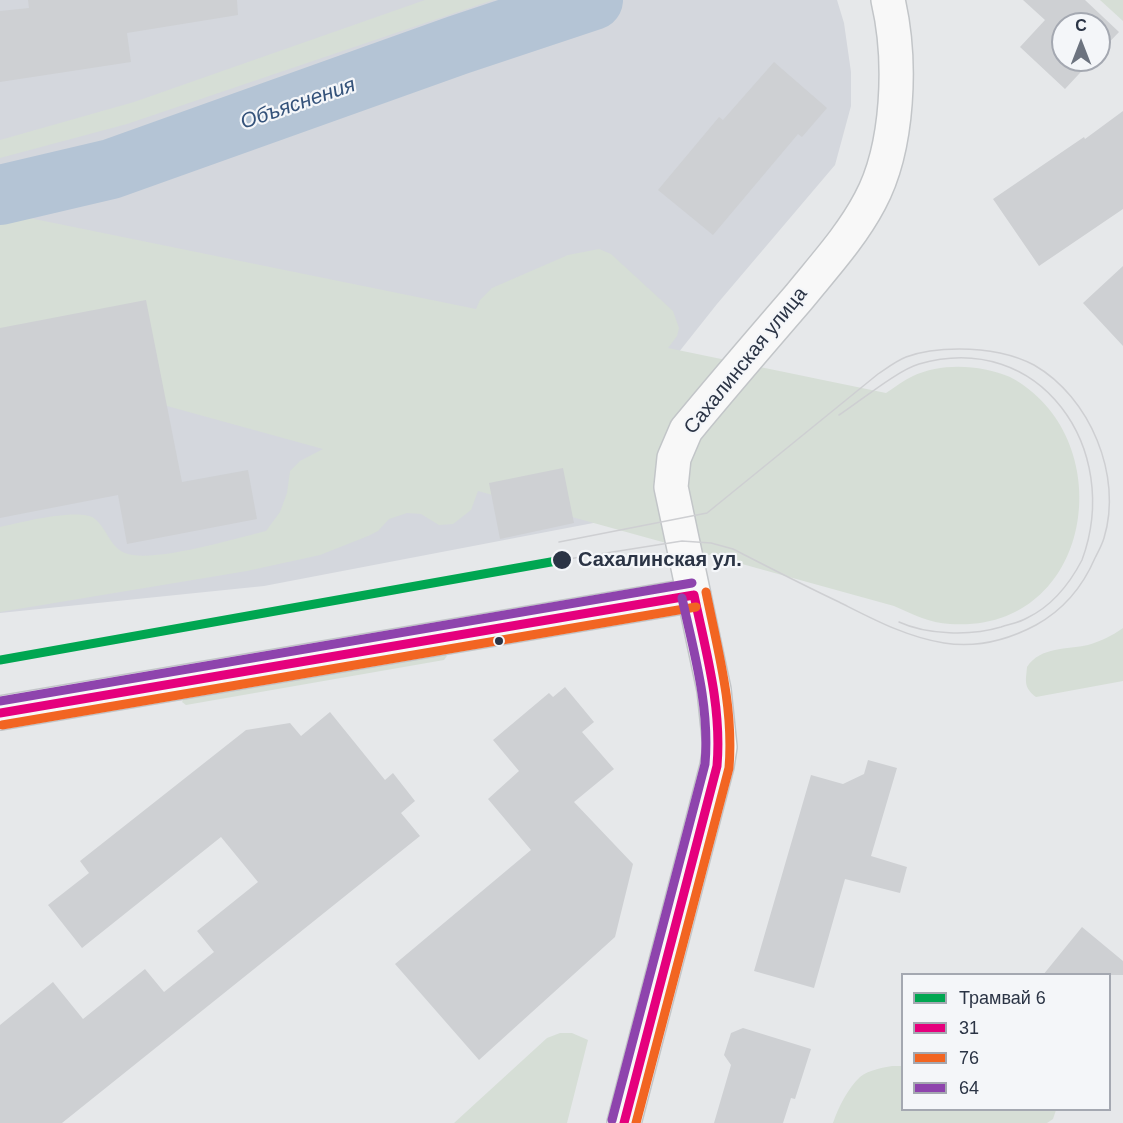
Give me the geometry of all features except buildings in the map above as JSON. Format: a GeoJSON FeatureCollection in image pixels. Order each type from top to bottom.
{"type":"FeatureCollection","features":[{"type":"Feature","properties":{"kind":"main road","name":"Сахалинская улица"},"geometry":{"type":"LineString","coordinates":[[624,1123],[720,747],[714,690],[671,487],[674,458],[687,430],[847,239],[871,200],[886,159],[896,95],[896,61],[888,0]]}},
{"type":"Feature","properties":{"kind":"main road"},"geometry":{"type":"LineString","coordinates":[[0,713],[694,595]]}},
{"type":"Feature","properties":{"kind":"shaded area"},"geometry":{"type":"Polygon","coordinates":[[[0,0],[837,0],[844,23],[851,72],[851,106],[835,165],[717,304],[594,459],[609,520],[264,586],[0,613],[0,0]]]}},
{"type":"Feature","properties":{"kind":"shaded area"},"geometry":{"type":"Polygon","coordinates":[[[425,0],[493,0],[127,124],[0,158],[0,140],[134,102],[425,0]]]}},
{"type":"Feature","properties":{"kind":"shaded area"},"geometry":{"type":"Polygon","coordinates":[[[1100,0],[1123,0],[1123,21],[1100,0]]]}},
{"type":"Feature","properties":{"kind":"shaded area"},"geometry":{"type":"Polygon","coordinates":[[[0,212],[476,309],[480,300],[492,288],[568,255],[599,249],[611,254],[673,311],[679,328],[677,336],[668,348],[886,393],[924,372],[949,367],[975,368],[1010,377],[1046,405],[1069,442],[1079,484],[1077,527],[1062,566],[1036,598],[999,619],[950,624],[928,620],[894,606],[478,491],[471,510],[453,524],[439,525],[421,514],[407,513],[389,519],[378,531],[368,536],[320,555],[247,571],[0,612],[0,527],[63,515],[87,516],[95,519],[116,547],[125,553],[137,556],[173,553],[215,544],[266,531],[280,512],[287,493],[290,471],[300,461],[323,449],[0,360],[0,212]]]}},
{"type":"Feature","properties":{"kind":"shaded area"},"geometry":{"type":"Polygon","coordinates":[[[1123,628],[1123,681],[1036,697],[1029,690],[1026,684],[1027,667],[1039,655],[1093,643],[1123,628]]]}},
{"type":"Feature","properties":{"kind":"shaded area"},"geometry":{"type":"Polygon","coordinates":[[[444,654],[447,656],[444,660],[186,705],[182,702],[184,698],[444,654]]]}},
{"type":"Feature","properties":{"kind":"shaded area"},"geometry":{"type":"Polygon","coordinates":[[[560,1033],[572,1033],[588,1040],[567,1123],[454,1123],[547,1038],[560,1033]]]}},
{"type":"Feature","properties":{"kind":"shaded area"},"geometry":{"type":"Polygon","coordinates":[[[901,1066],[901,1111],[1056,1111],[1053,1119],[1047,1123],[833,1123],[851,1087],[860,1077],[879,1069],[901,1066]]]}},
{"type":"Feature","properties":{"kind":"waterway","name":"Объяснения"},"geometry":{"type":"LineString","coordinates":[[0,195],[111,169],[458,45],[593,0]]}},
{"type":"Feature","properties":{"kind":"tram line"},"geometry":{"type":"LineString","coordinates":[[559,542],[707,513],[878,374],[906,357],[939,350],[998,352],[1034,365],[1054,379],[1086,417],[1105,464],[1109,489],[1109,514],[1103,541],[1078,588],[1046,619],[1014,635],[991,642],[944,643],[903,632],[864,615],[733,549],[711,543],[682,541],[562,560]]}},
{"type":"Feature","properties":{"kind":"tram line"},"geometry":{"type":"LineString","coordinates":[[839,415],[910,367],[962,358],[1001,364],[1035,381],[1061,407],[1080,440],[1091,478],[1092,518],[1082,560],[1052,601],[1021,621],[976,632],[936,632],[899,622]]}},
{"type":"Feature","properties":{"kind":"tram line","name":"6"},"geometry":{"type":"LineString","coordinates":[[0,660],[562,560]]}},
{"type":"Feature","properties":{"kind":"transit line","name":"64"},"geometry":{"type":"LineString","coordinates":[[0,701],[692,583]]}},
{"type":"Feature","properties":{"kind":"transit line","name":"76"},"geometry":{"type":"LineString","coordinates":[[636,1123],[729,768],[727,702],[706,592]]}},
{"type":"Feature","properties":{"kind":"transit line","name":"31"},"geometry":{"type":"LineString","coordinates":[[0,713],[694,595]]}},
{"type":"Feature","properties":{"kind":"transit line","name":"31"},"geometry":{"type":"LineString","coordinates":[[624,1123],[717,766],[715,701],[694,595]]}},
{"type":"Feature","properties":{"kind":"transit line","name":"64"},"geometry":{"type":"LineString","coordinates":[[612,1120],[705,764],[703,701],[682,598]]}},
{"type":"Feature","properties":{"kind":"transit line","name":"76"},"geometry":{"type":"LineString","coordinates":[[2,725],[696,607]]}},
{"type":"Feature","properties":{"kind":"place","name":"Сахалинская ул."},"geometry":{"type":"Point","coordinates":[562,560]}}]}
